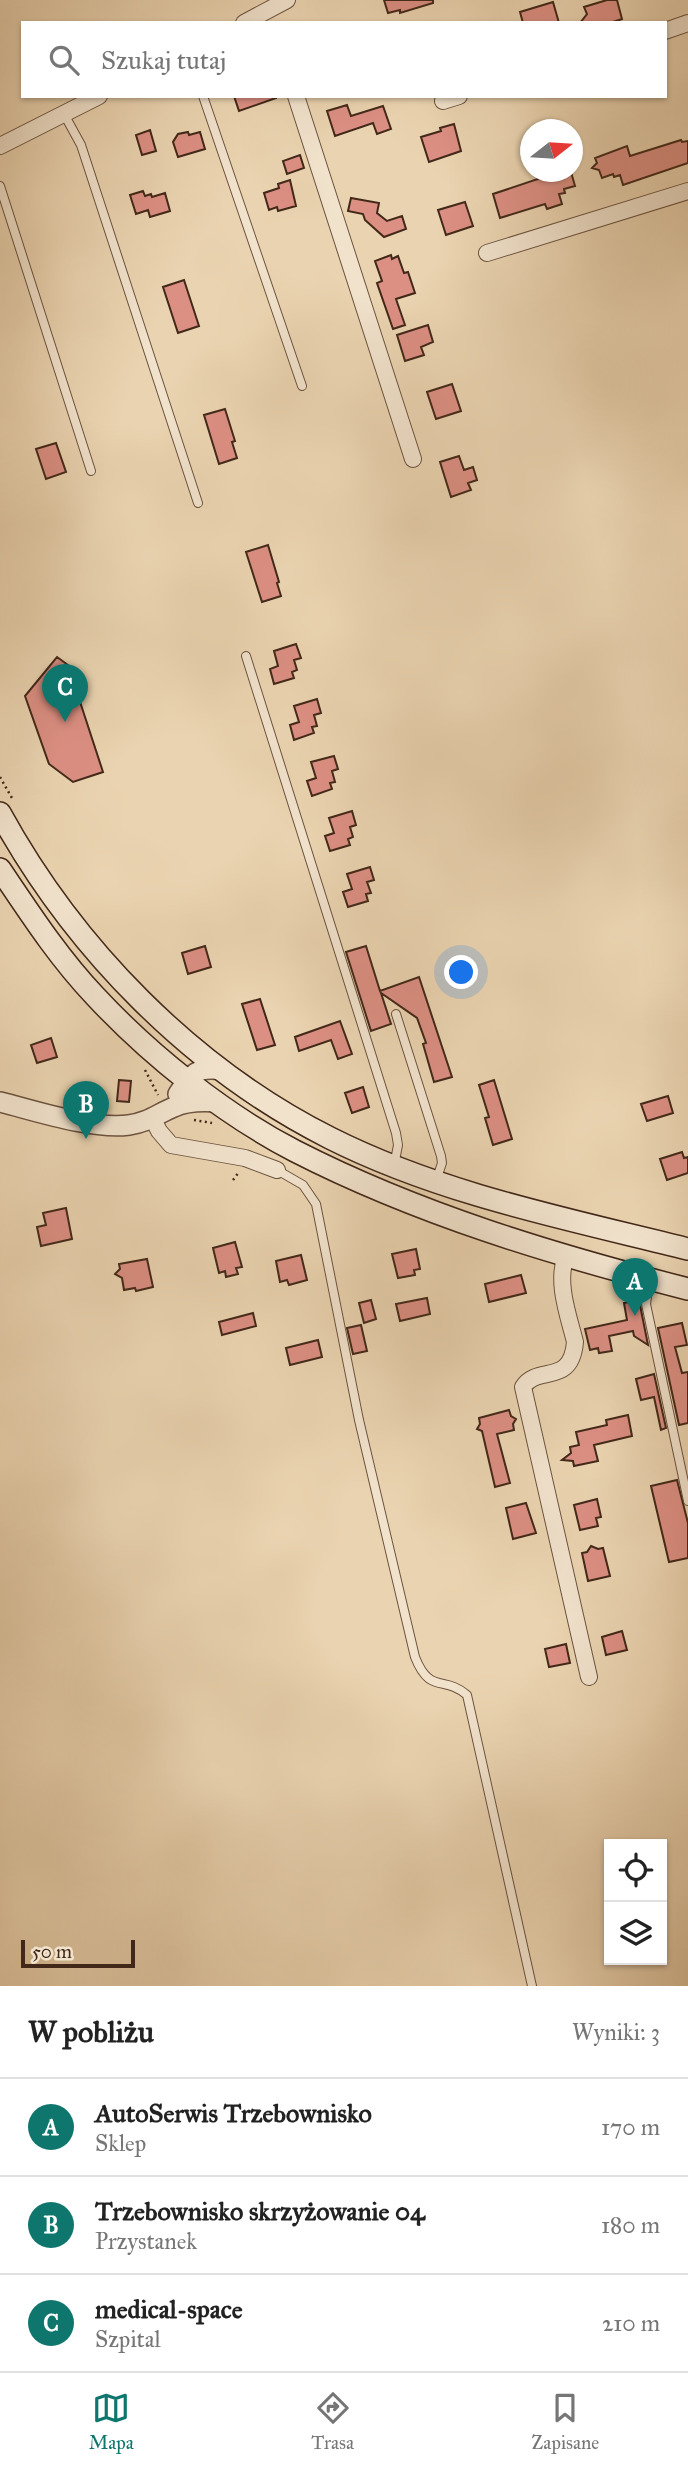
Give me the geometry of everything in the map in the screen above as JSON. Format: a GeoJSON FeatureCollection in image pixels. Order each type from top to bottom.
{"type":"FeatureCollection","features":[{"type":"Feature","properties":{"kind":"main road"},"geometry":{"type":"LineString","coordinates":[[7,807],[51,894],[100,956],[150,1010],[220,1070],[300,1122],[331,1139],[436,1182],[688,1249]]}},
{"type":"Feature","properties":{"kind":"main road"},"geometry":{"type":"LineString","coordinates":[[0,869],[59,953],[95,996],[188,1080],[217,1102],[293,1150],[355,1179],[487,1230],[688,1289]]}},
{"type":"Feature","properties":{"kind":"main road"},"geometry":{"type":"LineString","coordinates":[[566,1255],[564,1245],[567,1236],[573,1228],[583,1223]]}},
{"type":"Feature","properties":{"kind":"street"},"geometry":{"type":"LineString","coordinates":[[253,21],[271,17],[287,0]]}},
{"type":"Feature","properties":{"kind":"street"},"geometry":{"type":"LineString","coordinates":[[667,30],[688,23]]}},
{"type":"Feature","properties":{"kind":"street"},"geometry":{"type":"LineString","coordinates":[[0,146],[95,98]]}},
{"type":"Feature","properties":{"kind":"street"},"geometry":{"type":"LineString","coordinates":[[297,98],[413,459]]}},
{"type":"Feature","properties":{"kind":"street"},"geometry":{"type":"LineString","coordinates":[[487,253],[688,191]]}},
{"type":"Feature","properties":{"kind":"street"},"geometry":{"type":"LineString","coordinates":[[172,1107],[188,1080],[200,1069],[220,1070]]}},
{"type":"Feature","properties":{"kind":"street"},"geometry":{"type":"LineString","coordinates":[[0,1102],[104,1125],[131,1125],[153,1119],[172,1107],[193,1102],[217,1102]]}},
{"type":"Feature","properties":{"kind":"street"},"geometry":{"type":"LineString","coordinates":[[153,1119],[171,1145],[245,1158],[277,1170]]}},
{"type":"Feature","properties":{"kind":"street"},"geometry":{"type":"LineString","coordinates":[[566,1255],[561,1281],[575,1342],[574,1352],[565,1367],[553,1374],[534,1377],[523,1387],[589,1677]]}},
{"type":"Feature","properties":{"kind":"lane"},"geometry":{"type":"LineString","coordinates":[[204,98],[302,386]]}},
{"type":"Feature","properties":{"kind":"lane"},"geometry":{"type":"LineString","coordinates":[[64,114],[81,145],[198,503]]}},
{"type":"Feature","properties":{"kind":"lane"},"geometry":{"type":"LineString","coordinates":[[0,186],[91,471]]}},
{"type":"Feature","properties":{"kind":"lane"},"geometry":{"type":"LineString","coordinates":[[246,656],[396,1133],[398,1145],[394,1166]]}},
{"type":"Feature","properties":{"kind":"lane"},"geometry":{"type":"LineString","coordinates":[[396,1014],[441,1156],[442,1163],[436,1182]]}},
{"type":"Feature","properties":{"kind":"lane"},"geometry":{"type":"LineString","coordinates":[[277,1170],[303,1185],[316,1203],[359,1420],[415,1657],[420,1671],[428,1680],[459,1689],[467,1695],[533,1986]]}},
{"type":"Feature","properties":{"kind":"lane"},"geometry":{"type":"LineString","coordinates":[[650,1279],[646,1304],[688,1501]]}},
{"type":"Feature","properties":{"kind":"path"},"geometry":{"type":"LineString","coordinates":[[0,777],[7,807]]}},
{"type":"Feature","properties":{"kind":"building"},"geometry":{"type":"Polygon","coordinates":[[[384,0],[433,0],[433,3],[400,13],[400,10],[388,13],[384,0]]]}},
{"type":"Feature","properties":{"kind":"building"},"geometry":{"type":"Polygon","coordinates":[[[617,0],[622,19],[582,21],[587,14],[584,7],[617,0]]]}},
{"type":"Feature","properties":{"kind":"building"},"geometry":{"type":"Polygon","coordinates":[[[553,2],[558,21],[522,21],[520,12],[553,2]]]}},
{"type":"Feature","properties":{"kind":"building"},"geometry":{"type":"Polygon","coordinates":[[[235,98],[276,98],[239,111],[235,98]]]}},
{"type":"Feature","properties":{"kind":"building"},"geometry":{"type":"Polygon","coordinates":[[[347,105],[351,116],[383,106],[391,129],[377,134],[373,123],[335,136],[327,111],[347,105]]]}},
{"type":"Feature","properties":{"kind":"building"},"geometry":{"type":"Polygon","coordinates":[[[454,124],[461,151],[429,162],[421,137],[454,124]]]}},
{"type":"Feature","properties":{"kind":"building"},"geometry":{"type":"Polygon","coordinates":[[[150,130],[156,151],[142,155],[136,135],[150,130]]]}},
{"type":"Feature","properties":{"kind":"building"},"geometry":{"type":"Polygon","coordinates":[[[188,132],[189,135],[200,132],[205,149],[178,157],[173,142],[178,134],[188,132]]]}},
{"type":"Feature","properties":{"kind":"building"},"geometry":{"type":"Polygon","coordinates":[[[681,140],[688,141],[688,163],[623,185],[620,175],[614,177],[613,174],[602,178],[599,170],[592,168],[597,163],[595,158],[627,146],[630,156],[681,140]]]}},
{"type":"Feature","properties":{"kind":"building"},"geometry":{"type":"Polygon","coordinates":[[[300,155],[304,168],[287,174],[283,161],[300,155]]]}},
{"type":"Feature","properties":{"kind":"building"},"geometry":{"type":"Polygon","coordinates":[[[290,180],[296,206],[278,211],[277,207],[269,210],[264,193],[279,188],[278,184],[290,180]]]}},
{"type":"Feature","properties":{"kind":"building"},"geometry":{"type":"Polygon","coordinates":[[[529,182],[574,182],[575,186],[564,189],[565,193],[559,194],[562,204],[547,209],[545,204],[500,218],[493,194],[529,182]]]}},
{"type":"Feature","properties":{"kind":"building"},"geometry":{"type":"Polygon","coordinates":[[[143,191],[145,196],[151,194],[152,197],[165,193],[170,211],[150,217],[148,210],[136,214],[130,195],[143,191]]]}},
{"type":"Feature","properties":{"kind":"building"},"geometry":{"type":"Polygon","coordinates":[[[351,198],[379,203],[377,213],[387,221],[402,216],[406,229],[384,237],[365,220],[363,214],[348,211],[351,198]]]}},
{"type":"Feature","properties":{"kind":"building"},"geometry":{"type":"Polygon","coordinates":[[[465,202],[473,226],[446,235],[438,210],[465,202]]]}},
{"type":"Feature","properties":{"kind":"building"},"geometry":{"type":"Polygon","coordinates":[[[391,255],[392,259],[398,256],[404,273],[408,272],[415,293],[396,299],[405,325],[393,329],[377,283],[382,281],[375,261],[391,255]]]}},
{"type":"Feature","properties":{"kind":"building"},"geometry":{"type":"Polygon","coordinates":[[[184,280],[199,326],[178,333],[163,287],[184,280]]]}},
{"type":"Feature","properties":{"kind":"building"},"geometry":{"type":"Polygon","coordinates":[[[428,325],[433,342],[421,347],[424,355],[405,361],[397,335],[428,325]]]}},
{"type":"Feature","properties":{"kind":"building"},"geometry":{"type":"Polygon","coordinates":[[[452,384],[461,411],[436,419],[427,392],[452,384]]]}},
{"type":"Feature","properties":{"kind":"building"},"geometry":{"type":"Polygon","coordinates":[[[225,409],[235,441],[232,442],[237,458],[219,464],[204,415],[225,409]]]}},
{"type":"Feature","properties":{"kind":"building"},"geometry":{"type":"Polygon","coordinates":[[[56,443],[66,472],[46,479],[36,449],[56,443]]]}},
{"type":"Feature","properties":{"kind":"building"},"geometry":{"type":"Polygon","coordinates":[[[459,456],[464,470],[473,467],[477,480],[468,483],[471,490],[451,497],[440,462],[459,456]]]}},
{"type":"Feature","properties":{"kind":"building"},"geometry":{"type":"Polygon","coordinates":[[[268,545],[281,596],[262,602],[246,552],[268,545]]]}},
{"type":"Feature","properties":{"kind":"building"},"geometry":{"type":"Polygon","coordinates":[[[296,644],[301,658],[294,660],[297,670],[292,672],[294,678],[274,684],[270,669],[278,666],[274,651],[296,644]]]}},
{"type":"Feature","properties":{"kind":"building"},"geometry":{"type":"Polygon","coordinates":[[[57,657],[68,665],[103,772],[73,782],[49,764],[25,696],[57,657]]]}},
{"type":"Feature","properties":{"kind":"building"},"geometry":{"type":"Polygon","coordinates":[[[317,699],[321,713],[314,715],[317,726],[312,727],[314,733],[294,740],[290,725],[299,722],[294,706],[317,699]]]}},
{"type":"Feature","properties":{"kind":"building"},"geometry":{"type":"Polygon","coordinates":[[[334,756],[338,769],[332,771],[335,782],[330,783],[332,789],[312,796],[307,781],[316,778],[311,762],[334,756]]]}},
{"type":"Feature","properties":{"kind":"building"},"geometry":{"type":"Polygon","coordinates":[[[352,811],[356,825],[350,827],[353,837],[348,839],[350,845],[330,851],[325,836],[334,833],[329,818],[352,811]]]}},
{"type":"Feature","properties":{"kind":"building"},"geometry":{"type":"Polygon","coordinates":[[[370,867],[374,880],[367,882],[371,893],[366,894],[368,901],[348,907],[343,892],[352,889],[347,874],[370,867]]]}},
{"type":"Feature","properties":{"kind":"building"},"geometry":{"type":"Polygon","coordinates":[[[205,946],[211,967],[188,974],[182,953],[205,946]]]}},
{"type":"Feature","properties":{"kind":"building"},"geometry":{"type":"Polygon","coordinates":[[[366,946],[380,991],[419,977],[452,1077],[434,1082],[423,1044],[426,1043],[417,1018],[381,993],[391,1024],[371,1031],[346,952],[366,946]]]}},
{"type":"Feature","properties":{"kind":"building"},"geometry":{"type":"Polygon","coordinates":[[[260,999],[275,1045],[257,1050],[242,1004],[260,999]]]}},
{"type":"Feature","properties":{"kind":"building"},"geometry":{"type":"Polygon","coordinates":[[[340,1021],[352,1054],[338,1059],[331,1040],[299,1051],[295,1037],[340,1021]]]}},
{"type":"Feature","properties":{"kind":"building"},"geometry":{"type":"Polygon","coordinates":[[[51,1038],[57,1057],[37,1063],[31,1045],[51,1038]]]}},
{"type":"Feature","properties":{"kind":"building"},"geometry":{"type":"Polygon","coordinates":[[[119,1080],[131,1081],[129,1102],[117,1101],[119,1080]]]}},
{"type":"Feature","properties":{"kind":"building"},"geometry":{"type":"Polygon","coordinates":[[[494,1080],[512,1139],[493,1145],[485,1118],[489,1117],[479,1085],[494,1080]]]}},
{"type":"Feature","properties":{"kind":"building"},"geometry":{"type":"Polygon","coordinates":[[[363,1087],[369,1107],[352,1113],[345,1093],[363,1087]]]}},
{"type":"Feature","properties":{"kind":"building"},"geometry":{"type":"Polygon","coordinates":[[[668,1096],[673,1113],[647,1121],[641,1104],[668,1096]]]}},
{"type":"Feature","properties":{"kind":"building"},"geometry":{"type":"Polygon","coordinates":[[[682,1152],[684,1158],[688,1157],[688,1173],[667,1180],[660,1159],[682,1152]]]}},
{"type":"Feature","properties":{"kind":"building"},"geometry":{"type":"Polygon","coordinates":[[[66,1208],[72,1239],[41,1246],[37,1227],[46,1225],[43,1213],[66,1208]]]}},
{"type":"Feature","properties":{"kind":"building"},"geometry":{"type":"Polygon","coordinates":[[[235,1242],[242,1267],[236,1268],[238,1274],[226,1277],[225,1271],[219,1273],[213,1248],[235,1242]]]}},
{"type":"Feature","properties":{"kind":"building"},"geometry":{"type":"Polygon","coordinates":[[[416,1249],[420,1269],[414,1270],[415,1275],[398,1278],[392,1254],[416,1249]]]}},
{"type":"Feature","properties":{"kind":"building"},"geometry":{"type":"Polygon","coordinates":[[[301,1255],[307,1280],[289,1285],[287,1280],[280,1282],[276,1261],[301,1255]]]}},
{"type":"Feature","properties":{"kind":"building"},"geometry":{"type":"Polygon","coordinates":[[[147,1259],[153,1287],[136,1291],[135,1288],[124,1290],[122,1278],[115,1274],[120,1269],[119,1264],[147,1259]]]}},
{"type":"Feature","properties":{"kind":"building"},"geometry":{"type":"Polygon","coordinates":[[[521,1275],[526,1293],[489,1302],[485,1284],[521,1275]]]}},
{"type":"Feature","properties":{"kind":"building"},"geometry":{"type":"Polygon","coordinates":[[[427,1298],[430,1314],[400,1321],[396,1304],[427,1298]]]}},
{"type":"Feature","properties":{"kind":"building"},"geometry":{"type":"Polygon","coordinates":[[[371,1300],[376,1319],[364,1323],[359,1303],[371,1300]]]}},
{"type":"Feature","properties":{"kind":"building"},"geometry":{"type":"Polygon","coordinates":[[[639,1300],[648,1345],[634,1336],[633,1331],[609,1336],[612,1351],[599,1353],[598,1348],[590,1350],[585,1329],[627,1320],[624,1303],[639,1300]]]}},
{"type":"Feature","properties":{"kind":"building"},"geometry":{"type":"Polygon","coordinates":[[[253,1313],[256,1326],[222,1335],[219,1322],[253,1313]]]}},
{"type":"Feature","properties":{"kind":"building"},"geometry":{"type":"Polygon","coordinates":[[[682,1323],[687,1345],[675,1347],[682,1373],[688,1372],[688,1423],[679,1425],[658,1328],[682,1323]]]}},
{"type":"Feature","properties":{"kind":"building"},"geometry":{"type":"Polygon","coordinates":[[[361,1325],[367,1351],[353,1354],[347,1328],[361,1325]]]}},
{"type":"Feature","properties":{"kind":"building"},"geometry":{"type":"Polygon","coordinates":[[[318,1340],[322,1357],[290,1365],[286,1348],[318,1340]]]}},
{"type":"Feature","properties":{"kind":"building"},"geometry":{"type":"Polygon","coordinates":[[[654,1374],[666,1428],[661,1430],[654,1397],[641,1400],[636,1379],[654,1374]]]}},
{"type":"Feature","properties":{"kind":"building"},"geometry":{"type":"Polygon","coordinates":[[[509,1410],[511,1416],[516,1419],[514,1430],[497,1434],[510,1483],[495,1487],[482,1431],[477,1429],[479,1418],[509,1410]]]}},
{"type":"Feature","properties":{"kind":"building"},"geometry":{"type":"Polygon","coordinates":[[[628,1415],[632,1436],[594,1445],[598,1461],[574,1466],[573,1461],[562,1460],[571,1453],[570,1447],[579,1445],[576,1432],[607,1425],[606,1420],[628,1415]]]}},
{"type":"Feature","properties":{"kind":"building"},"geometry":{"type":"Polygon","coordinates":[[[677,1480],[688,1523],[688,1558],[669,1562],[651,1486],[677,1480]]]}},
{"type":"Feature","properties":{"kind":"building"},"geometry":{"type":"Polygon","coordinates":[[[597,1499],[601,1517],[596,1518],[598,1526],[580,1530],[574,1505],[597,1499]]]}},
{"type":"Feature","properties":{"kind":"building"},"geometry":{"type":"Polygon","coordinates":[[[526,1503],[536,1533],[513,1539],[506,1508],[526,1503]]]}},
{"type":"Feature","properties":{"kind":"building"},"geometry":{"type":"Polygon","coordinates":[[[591,1546],[603,1548],[610,1576],[588,1581],[582,1553],[587,1552],[591,1546]]]}},
{"type":"Feature","properties":{"kind":"building"},"geometry":{"type":"Polygon","coordinates":[[[622,1631],[627,1650],[606,1655],[602,1637],[622,1631]]]}},
{"type":"Feature","properties":{"kind":"building"},"geometry":{"type":"Polygon","coordinates":[[[566,1644],[570,1663],[549,1667],[545,1649],[566,1644]]]}},
{"type":"Feature","properties":{"kind":"place","name":"medical-space"},"geometry":{"type":"Point","coordinates":[65,722]}},
{"type":"Feature","properties":{"kind":"place","name":"Trzebownisko skrzyżowanie 04"},"geometry":{"type":"Point","coordinates":[86,1139]}},
{"type":"Feature","properties":{"kind":"place","name":"AutoSerwis Trzebownisko"},"geometry":{"type":"Point","coordinates":[635,1316]}}]}
